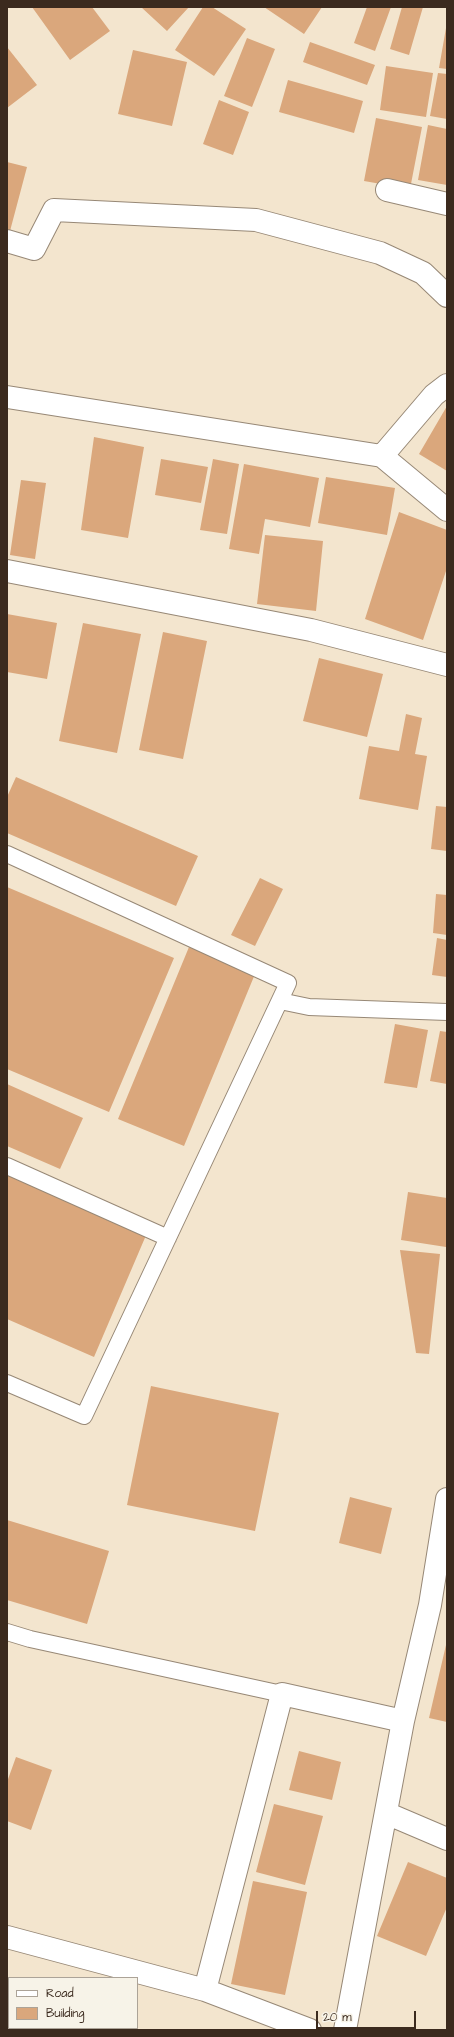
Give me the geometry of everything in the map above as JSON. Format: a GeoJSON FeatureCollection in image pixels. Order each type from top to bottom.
{"type":"FeatureCollection","features":[{"type":"Feature","properties":{"kind":"street"},"geometry":{"type":"LineString","coordinates":[[387,190],[447,204]]}},
{"type":"Feature","properties":{"kind":"street"},"geometry":{"type":"LineString","coordinates":[[7,241],[34,249],[54,210],[256,220],[380,253],[423,273],[447,296]]}},
{"type":"Feature","properties":{"kind":"street"},"geometry":{"type":"LineString","coordinates":[[382,456],[434,395],[447,385]]}},
{"type":"Feature","properties":{"kind":"street"},"geometry":{"type":"LineString","coordinates":[[7,397],[382,456],[447,510]]}},
{"type":"Feature","properties":{"kind":"street"},"geometry":{"type":"LineString","coordinates":[[7,571],[311,630],[447,665]]}},
{"type":"Feature","properties":{"kind":"street"},"geometry":{"type":"LineString","coordinates":[[353,2027],[386,1814],[403,1721],[438,1608],[447,1499]]}},
{"type":"Feature","properties":{"kind":"street"},"geometry":{"type":"LineString","coordinates":[[205,1990],[282,1694],[403,1721]]}},
{"type":"Feature","properties":{"kind":"street"},"geometry":{"type":"LineString","coordinates":[[386,1814],[447,1840]]}},
{"type":"Feature","properties":{"kind":"street"},"geometry":{"type":"LineString","coordinates":[[7,1937],[205,1990],[310,2030]]}},
{"type":"Feature","properties":{"kind":"lane"},"geometry":{"type":"LineString","coordinates":[[7,854],[288,983],[84,1416],[7,1383]]}},
{"type":"Feature","properties":{"kind":"lane"},"geometry":{"type":"LineString","coordinates":[[280,1001],[309,1007],[447,1012]]}},
{"type":"Feature","properties":{"kind":"lane"},"geometry":{"type":"LineString","coordinates":[[7,1166],[168,1238]]}},
{"type":"Feature","properties":{"kind":"lane"},"geometry":{"type":"LineString","coordinates":[[7,1632],[30,1639],[282,1694]]}},
{"type":"Feature","properties":{"kind":"building"},"geometry":{"type":"Polygon","coordinates":[[[32,7],[92,7],[110,31],[70,60],[32,7]]]}},
{"type":"Feature","properties":{"kind":"building"},"geometry":{"type":"Polygon","coordinates":[[[141,7],[189,7],[167,31],[141,7]]]}},
{"type":"Feature","properties":{"kind":"building"},"geometry":{"type":"Polygon","coordinates":[[[203,7],[212,7],[246,29],[214,76],[175,50],[203,7]]]}},
{"type":"Feature","properties":{"kind":"building"},"geometry":{"type":"Polygon","coordinates":[[[264,7],[322,7],[304,34],[264,7]]]}},
{"type":"Feature","properties":{"kind":"building"},"geometry":{"type":"Polygon","coordinates":[[[367,7],[391,7],[375,51],[354,43],[367,7]]]}},
{"type":"Feature","properties":{"kind":"building"},"geometry":{"type":"Polygon","coordinates":[[[402,7],[423,7],[409,55],[390,49],[402,7]]]}},
{"type":"Feature","properties":{"kind":"building"},"geometry":{"type":"Polygon","coordinates":[[[447,28],[447,69],[439,68],[447,28]]]}},
{"type":"Feature","properties":{"kind":"building"},"geometry":{"type":"Polygon","coordinates":[[[247,38],[275,49],[252,107],[224,96],[247,38]]]}},
{"type":"Feature","properties":{"kind":"building"},"geometry":{"type":"Polygon","coordinates":[[[310,42],[375,65],[367,85],[303,62],[310,42]]]}},
{"type":"Feature","properties":{"kind":"building"},"geometry":{"type":"Polygon","coordinates":[[[7,47],[37,85],[7,108],[7,47]]]}},
{"type":"Feature","properties":{"kind":"building"},"geometry":{"type":"Polygon","coordinates":[[[133,50],[187,62],[172,126],[118,114],[133,50]]]}},
{"type":"Feature","properties":{"kind":"building"},"geometry":{"type":"Polygon","coordinates":[[[386,66],[433,73],[426,117],[380,110],[386,66]]]}},
{"type":"Feature","properties":{"kind":"building"},"geometry":{"type":"Polygon","coordinates":[[[438,73],[447,74],[447,119],[430,116],[438,73]]]}},
{"type":"Feature","properties":{"kind":"building"},"geometry":{"type":"Polygon","coordinates":[[[288,80],[363,101],[354,133],[279,112],[288,80]]]}},
{"type":"Feature","properties":{"kind":"building"},"geometry":{"type":"Polygon","coordinates":[[[219,100],[249,112],[233,155],[203,144],[219,100]]]}},
{"type":"Feature","properties":{"kind":"building"},"geometry":{"type":"Polygon","coordinates":[[[376,118],[422,127],[410,189],[364,181],[376,118]]]}},
{"type":"Feature","properties":{"kind":"building"},"geometry":{"type":"Polygon","coordinates":[[[428,125],[447,129],[447,185],[418,180],[428,125]]]}},
{"type":"Feature","properties":{"kind":"building"},"geometry":{"type":"Polygon","coordinates":[[[7,162],[27,167],[10,231],[7,231],[7,162]]]}},
{"type":"Feature","properties":{"kind":"building"},"geometry":{"type":"Polygon","coordinates":[[[447,406],[447,471],[419,454],[447,406]]]}},
{"type":"Feature","properties":{"kind":"building"},"geometry":{"type":"Polygon","coordinates":[[[94,437],[144,447],[128,538],[81,530],[94,437]]]}},
{"type":"Feature","properties":{"kind":"building"},"geometry":{"type":"Polygon","coordinates":[[[161,459],[208,467],[201,503],[155,495],[161,459]]]}},
{"type":"Feature","properties":{"kind":"building"},"geometry":{"type":"Polygon","coordinates":[[[213,459],[239,464],[227,534],[200,530],[213,459]]]}},
{"type":"Feature","properties":{"kind":"building"},"geometry":{"type":"Polygon","coordinates":[[[244,464],[319,478],[310,527],[265,519],[259,554],[229,549],[244,464]]]}},
{"type":"Feature","properties":{"kind":"building"},"geometry":{"type":"Polygon","coordinates":[[[326,477],[395,488],[387,535],[318,523],[326,477]]]}},
{"type":"Feature","properties":{"kind":"building"},"geometry":{"type":"Polygon","coordinates":[[[21,480],[46,483],[35,559],[10,555],[21,480]]]}},
{"type":"Feature","properties":{"kind":"building"},"geometry":{"type":"Polygon","coordinates":[[[399,512],[447,530],[447,568],[423,640],[365,619],[399,512]]]}},
{"type":"Feature","properties":{"kind":"building"},"geometry":{"type":"Polygon","coordinates":[[[265,535],[323,541],[316,611],[257,604],[265,535]]]}},
{"type":"Feature","properties":{"kind":"building"},"geometry":{"type":"Polygon","coordinates":[[[7,614],[57,623],[47,679],[7,672],[7,614]]]}},
{"type":"Feature","properties":{"kind":"building"},"geometry":{"type":"Polygon","coordinates":[[[83,623],[141,634],[117,753],[59,741],[83,623]]]}},
{"type":"Feature","properties":{"kind":"building"},"geometry":{"type":"Polygon","coordinates":[[[163,632],[207,641],[183,759],[139,750],[163,632]]]}},
{"type":"Feature","properties":{"kind":"building"},"geometry":{"type":"Polygon","coordinates":[[[319,658],[383,674],[367,737],[303,721],[319,658]]]}},
{"type":"Feature","properties":{"kind":"building"},"geometry":{"type":"Polygon","coordinates":[[[406,714],[422,718],[415,754],[427,756],[418,810],[359,799],[369,746],[399,751],[406,714]]]}},
{"type":"Feature","properties":{"kind":"building"},"geometry":{"type":"Polygon","coordinates":[[[16,777],[198,856],[176,906],[7,833],[7,797],[16,777]]]}},
{"type":"Feature","properties":{"kind":"building"},"geometry":{"type":"Polygon","coordinates":[[[436,806],[447,807],[447,851],[431,849],[436,806]]]}},
{"type":"Feature","properties":{"kind":"building"},"geometry":{"type":"Polygon","coordinates":[[[260,878],[283,889],[255,946],[231,935],[260,878]]]}},
{"type":"Feature","properties":{"kind":"building"},"geometry":{"type":"Polygon","coordinates":[[[7,887],[174,958],[109,1112],[7,1069],[7,887]]]}},
{"type":"Feature","properties":{"kind":"building"},"geometry":{"type":"Polygon","coordinates":[[[436,894],[447,895],[447,935],[433,933],[436,894]]]}},
{"type":"Feature","properties":{"kind":"building"},"geometry":{"type":"Polygon","coordinates":[[[437,938],[447,940],[447,977],[432,975],[437,938]]]}},
{"type":"Feature","properties":{"kind":"building"},"geometry":{"type":"Polygon","coordinates":[[[189,947],[255,974],[184,1146],[118,1119],[189,947]]]}},
{"type":"Feature","properties":{"kind":"building"},"geometry":{"type":"Polygon","coordinates":[[[395,1024],[428,1030],[417,1088],[384,1083],[395,1024]]]}},
{"type":"Feature","properties":{"kind":"building"},"geometry":{"type":"Polygon","coordinates":[[[440,1031],[447,1032],[447,1084],[430,1081],[440,1031]]]}},
{"type":"Feature","properties":{"kind":"building"},"geometry":{"type":"Polygon","coordinates":[[[7,1084],[83,1118],[60,1169],[7,1146],[7,1084]]]}},
{"type":"Feature","properties":{"kind":"building"},"geometry":{"type":"Polygon","coordinates":[[[7,1173],[147,1233],[94,1357],[7,1319],[7,1173]]]}},
{"type":"Feature","properties":{"kind":"building"},"geometry":{"type":"Polygon","coordinates":[[[408,1192],[447,1198],[446,1247],[401,1240],[408,1192]]]}},
{"type":"Feature","properties":{"kind":"building"},"geometry":{"type":"Polygon","coordinates":[[[400,1250],[440,1254],[429,1354],[416,1353],[400,1250]]]}},
{"type":"Feature","properties":{"kind":"building"},"geometry":{"type":"Polygon","coordinates":[[[151,1386],[279,1413],[255,1531],[127,1505],[151,1386]]]}},
{"type":"Feature","properties":{"kind":"building"},"geometry":{"type":"Polygon","coordinates":[[[350,1497],[392,1508],[381,1554],[339,1543],[350,1497]]]}},
{"type":"Feature","properties":{"kind":"building"},"geometry":{"type":"Polygon","coordinates":[[[7,1520],[109,1551],[87,1624],[7,1600],[7,1520]]]}},
{"type":"Feature","properties":{"kind":"building"},"geometry":{"type":"Polygon","coordinates":[[[447,1645],[447,1722],[429,1718],[447,1645]]]}},
{"type":"Feature","properties":{"kind":"building"},"geometry":{"type":"Polygon","coordinates":[[[299,1751],[341,1762],[332,1800],[289,1790],[299,1751]]]}},
{"type":"Feature","properties":{"kind":"building"},"geometry":{"type":"Polygon","coordinates":[[[16,1757],[52,1770],[31,1830],[7,1821],[7,1782],[16,1757]]]}},
{"type":"Feature","properties":{"kind":"building"},"geometry":{"type":"Polygon","coordinates":[[[274,1804],[323,1816],[305,1885],[256,1872],[274,1804]]]}},
{"type":"Feature","properties":{"kind":"building"},"geometry":{"type":"Polygon","coordinates":[[[408,1862],[447,1878],[447,1907],[426,1956],[377,1936],[408,1862]]]}},
{"type":"Feature","properties":{"kind":"building"},"geometry":{"type":"Polygon","coordinates":[[[253,1881],[307,1892],[285,1995],[231,1984],[253,1881]]]}}]}
